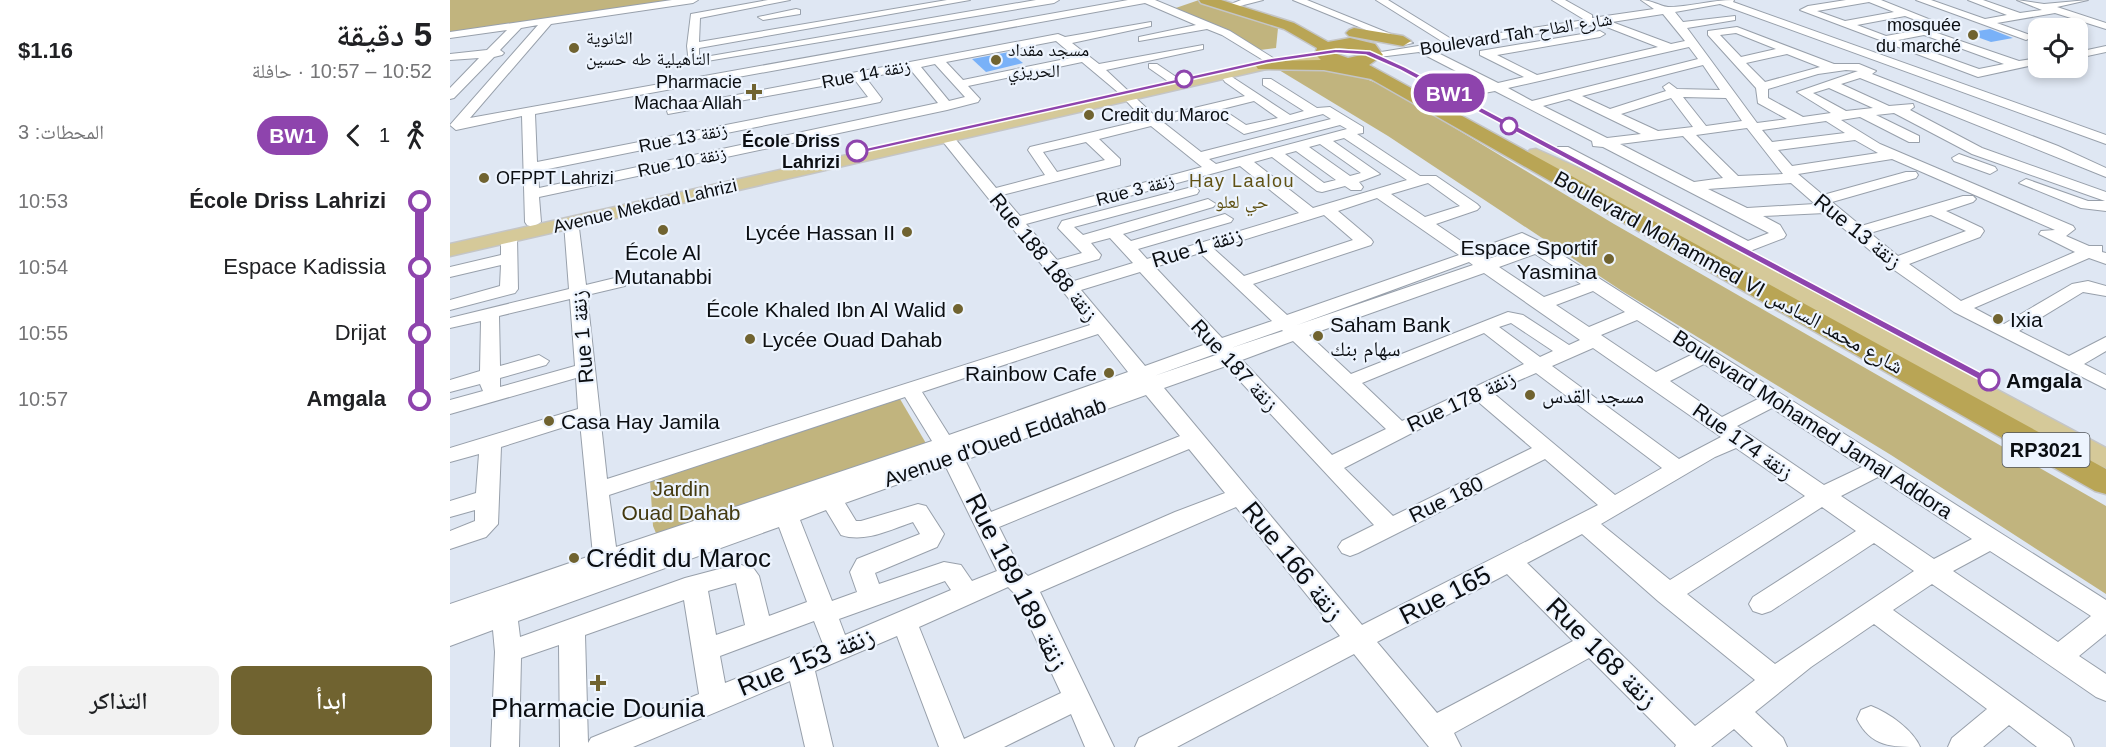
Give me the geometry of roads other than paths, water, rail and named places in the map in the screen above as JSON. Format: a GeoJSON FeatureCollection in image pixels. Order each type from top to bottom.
{"type":"FeatureCollection","features":[{"type":"Feature","properties":{"kind":"highway","name":"RP3021"},"geometry":{"type":"LineString","coordinates":[[1206,0],[1290,23],[1327,53],[1352,62],[1371,54]]}},
{"type":"Feature","properties":{"kind":"highway","name":"RP3021"},"geometry":{"type":"LineString","coordinates":[[1230,2],[1371,54]]}},
{"type":"Feature","properties":{"kind":"highway"},"geometry":{"type":"LineString","coordinates":[[1290,23],[1406,43]]}},
{"type":"Feature","properties":{"kind":"highway"},"geometry":{"type":"LineString","coordinates":[[1268,66],[1293,42],[1295,36],[1290,23]]}},
{"type":"Feature","properties":{"kind":"highway","name":"RP3021"},"geometry":{"type":"LineString","coordinates":[[1327,53],[1343,43]]}},
{"type":"Feature","properties":{"kind":"highway","name":"Boulevard Mohammed VI شارع محمد السادس"},"geometry":{"type":"LineString","coordinates":[[1371,54],[1536,154],[1991,414],[2106,483]]}},
{"type":"Feature","properties":{"kind":"highway","name":"Boulevard Mohammed VI شارع محمد السادس"},"geometry":{"type":"LineString","coordinates":[[1352,62],[1991,414],[2106,472]]}},
{"type":"Feature","properties":{"kind":"highway"},"geometry":{"type":"LineString","coordinates":[[1268,66],[1306,64],[1339,67],[1390,82]]}},
{"type":"Feature","properties":{"kind":"main road","name":"Avenue Mekdad Lahrizi"},"geometry":{"type":"LineString","coordinates":[[450,239],[1327,53]]}},
{"type":"Feature","properties":{"kind":"main road","name":"Avenue Mekdad Lahrizi"},"geometry":{"type":"LineString","coordinates":[[450,250],[1123,97],[1173,79],[1268,66]]}},
{"type":"Feature","properties":{"kind":"main road"},"geometry":{"type":"LineString","coordinates":[[1536,154],[1602,186],[2106,459]]}},
{"type":"Feature","properties":{"kind":"main road"},"geometry":{"type":"LineString","coordinates":[[1608,204],[1635,226],[2106,495]]}},
{"type":"Feature","properties":{"kind":"street"},"geometry":{"type":"LineString","coordinates":[[450,35],[693,0],[693,82],[691,83]]}},
{"type":"Feature","properties":{"kind":"street"},"geometry":{"type":"LineString","coordinates":[[694,16],[785,0]]}},
{"type":"Feature","properties":{"kind":"street"},"geometry":{"type":"LineString","coordinates":[[792,0],[810,42],[821,59]]}},
{"type":"Feature","properties":{"kind":"street"},"geometry":{"type":"LineString","coordinates":[[693,46],[958,0]]}},
{"type":"Feature","properties":{"kind":"street"},"geometry":{"type":"LineString","coordinates":[[975,0],[1005,25]]}},
{"type":"Feature","properties":{"kind":"street"},"geometry":{"type":"LineString","coordinates":[[693,62],[1054,0]]}},
{"type":"Feature","properties":{"kind":"street"},"geometry":{"type":"LineString","coordinates":[[1081,0],[1103,8]]}},
{"type":"Feature","properties":{"kind":"street"},"geometry":{"type":"LineString","coordinates":[[454,128],[528,112],[1146,0],[1182,17],[1227,33],[1268,66],[1314,112]]}},
{"type":"Feature","properties":{"kind":"street"},"geometry":{"type":"LineString","coordinates":[[1230,2],[1258,0]]}},
{"type":"Feature","properties":{"kind":"street"},"geometry":{"type":"LineString","coordinates":[[1298,0],[1406,43]]}},
{"type":"Feature","properties":{"kind":"street"},"geometry":{"type":"LineString","coordinates":[[1381,0],[1448,40]]}},
{"type":"Feature","properties":{"kind":"street"},"geometry":{"type":"LineString","coordinates":[[1557,0],[1588,17]]}},
{"type":"Feature","properties":{"kind":"street"},"geometry":{"type":"LineString","coordinates":[[1866,0],[1805,10],[1978,73],[2028,63]]}},
{"type":"Feature","properties":{"kind":"street"},"geometry":{"type":"LineString","coordinates":[[1845,47],[1946,28],[1872,0]]}},
{"type":"Feature","properties":{"kind":"street"},"geometry":{"type":"LineString","coordinates":[[1921,0],[2026,38]]}},
{"type":"Feature","properties":{"kind":"street"},"geometry":{"type":"LineString","coordinates":[[1973,0],[2019,16]]}},
{"type":"Feature","properties":{"kind":"street"},"geometry":{"type":"LineString","coordinates":[[2022,0],[2102,23]]}},
{"type":"Feature","properties":{"kind":"street"},"geometry":{"type":"LineString","coordinates":[[1725,1],[1754,14],[1976,95],[2106,140]]}},
{"type":"Feature","properties":{"kind":"street","name":"Boulevard Tah شارع الطاح"},"geometry":{"type":"LineString","coordinates":[[1371,54],[1406,43],[1448,40],[1672,4],[1725,1]]}},
{"type":"Feature","properties":{"kind":"street"},"geometry":{"type":"LineString","coordinates":[[2043,6],[2074,1]]}},
{"type":"Feature","properties":{"kind":"street","name":"Boulevard Tah شارع الطاح"},"geometry":{"type":"LineString","coordinates":[[1371,54],[1465,44],[1601,21],[1672,4]]}},
{"type":"Feature","properties":{"kind":"street","name":"Rue 13 زنقة"},"geometry":{"type":"LineString","coordinates":[[1672,4],[1680,26],[1706,61],[1746,91],[1752,125],[1768,147],[1791,175],[1824,205],[1896,264],[1961,308],[2106,383]]}},
{"type":"Feature","properties":{"kind":"street"},"geometry":{"type":"LineString","coordinates":[[1982,22],[2054,10]]}},
{"type":"Feature","properties":{"kind":"street"},"geometry":{"type":"LineString","coordinates":[[750,19],[796,12]]}},
{"type":"Feature","properties":{"kind":"street"},"geometry":{"type":"LineString","coordinates":[[1843,24],[1906,13]]}},
{"type":"Feature","properties":{"kind":"street"},"geometry":{"type":"LineString","coordinates":[[1680,26],[1754,14]]}},
{"type":"Feature","properties":{"kind":"street"},"geometry":{"type":"LineString","coordinates":[[454,128],[548,21]]}},
{"type":"Feature","properties":{"kind":"street"},"geometry":{"type":"LineString","coordinates":[[1601,21],[1668,47]]}},
{"type":"Feature","properties":{"kind":"street","name":"Rue 14 زنقة"},"geometry":{"type":"LineString","coordinates":[[673,111],[938,61],[1027,57],[1037,41],[1147,24]]}},
{"type":"Feature","properties":{"kind":"street"},"geometry":{"type":"LineString","coordinates":[[452,93],[518,25]]}},
{"type":"Feature","properties":{"kind":"street"},"geometry":{"type":"LineString","coordinates":[[693,28],[716,25]]}},
{"type":"Feature","properties":{"kind":"street"},"geometry":{"type":"LineString","coordinates":[[1143,39],[1208,26]]}},
{"type":"Feature","properties":{"kind":"street"},"geometry":{"type":"LineString","coordinates":[[1127,28],[1176,61]]}},
{"type":"Feature","properties":{"kind":"street"},"geometry":{"type":"LineString","coordinates":[[1485,54],[1623,30]]}},
{"type":"Feature","properties":{"kind":"street"},"geometry":{"type":"LineString","coordinates":[[1801,122],[1746,91],[1738,61],[1712,33],[1737,30],[1833,68]]}},
{"type":"Feature","properties":{"kind":"street"},"geometry":{"type":"LineString","coordinates":[[1924,32],[2017,65]]}},
{"type":"Feature","properties":{"kind":"street"},"geometry":{"type":"LineString","coordinates":[[1599,34],[1661,72],[1695,131],[1734,181]]}},
{"type":"Feature","properties":{"kind":"street"},"geometry":{"type":"LineString","coordinates":[[450,43],[510,35]]}},
{"type":"Feature","properties":{"kind":"street"},"geometry":{"type":"LineString","coordinates":[[1968,48],[2026,38]]}},
{"type":"Feature","properties":{"kind":"street"},"geometry":{"type":"LineString","coordinates":[[1061,39],[1097,68],[1123,97],[1213,169]]}},
{"type":"Feature","properties":{"kind":"street"},"geometry":{"type":"LineString","coordinates":[[1037,41],[1056,56]]}},
{"type":"Feature","properties":{"kind":"street"},"geometry":{"type":"LineString","coordinates":[[1564,41],[1608,61]]}},
{"type":"Feature","properties":{"kind":"street"},"geometry":{"type":"LineString","coordinates":[[1738,61],[1831,42]]}},
{"type":"Feature","properties":{"kind":"street"},"geometry":{"type":"LineString","coordinates":[[1622,48],[1644,53],[1692,43]]}},
{"type":"Feature","properties":{"kind":"street"},"geometry":{"type":"LineString","coordinates":[[1465,44],[1535,78]]}},
{"type":"Feature","properties":{"kind":"street"},"geometry":{"type":"LineString","coordinates":[[1097,68],[1199,47]]}},
{"type":"Feature","properties":{"kind":"street"},"geometry":{"type":"LineString","coordinates":[[1526,47],[1574,70]]}},
{"type":"Feature","properties":{"kind":"street"},"geometry":{"type":"LineString","coordinates":[[1472,93],[1608,61],[1622,48]]}},
{"type":"Feature","properties":{"kind":"street"},"geometry":{"type":"LineString","coordinates":[[1421,49],[1600,142],[1773,228],[1778,235],[1745,246],[1563,150],[1565,147],[1600,142],[1752,125],[1801,122],[1932,104],[1976,95]]}},
{"type":"Feature","properties":{"kind":"street"},"geometry":{"type":"LineString","coordinates":[[2088,53],[2106,49]]}},
{"type":"Feature","properties":{"kind":"street"},"geometry":{"type":"LineString","coordinates":[[2088,50],[2093,52]]}},
{"type":"Feature","properties":{"kind":"street"},"geometry":{"type":"LineString","coordinates":[[450,57],[524,51]]}},
{"type":"Feature","properties":{"kind":"street"},"geometry":{"type":"LineString","coordinates":[[938,61],[960,84],[1027,57],[1085,58]]}},
{"type":"Feature","properties":{"kind":"street"},"geometry":{"type":"LineString","coordinates":[[1530,105],[1706,61]]}},
{"type":"Feature","properties":{"kind":"street"},"geometry":{"type":"LineString","coordinates":[[913,65],[943,101]]}},
{"type":"Feature","properties":{"kind":"street"},"geometry":{"type":"LineString","coordinates":[[1610,113],[1674,93],[1746,91],[1833,68],[1857,65],[1870,71],[1803,92],[1837,117],[1855,136],[2067,229],[2054,237]]}},
{"type":"Feature","properties":{"kind":"street"},"geometry":{"type":"LineString","coordinates":[[1153,66],[1173,79]]}},
{"type":"Feature","properties":{"kind":"street"},"geometry":{"type":"LineString","coordinates":[[450,75],[473,73]]}},
{"type":"Feature","properties":{"kind":"street"},"geometry":{"type":"LineString","coordinates":[[1863,75],[2106,173]]}},
{"type":"Feature","properties":{"kind":"street"},"geometry":{"type":"LineString","coordinates":[[858,76],[880,106]]}},
{"type":"Feature","properties":{"kind":"street"},"geometry":{"type":"LineString","coordinates":[[1229,79],[1288,119]]}},
{"type":"Feature","properties":{"kind":"street","name":"Rue 10 زنقة"},"geometry":{"type":"LineString","coordinates":[[532,194],[764,144],[880,106],[974,100],[960,84]]}},
{"type":"Feature","properties":{"kind":"street"},"geometry":{"type":"LineString","coordinates":[[1831,84],[1893,109],[1977,152],[2106,197]]}},
{"type":"Feature","properties":{"kind":"street"},"geometry":{"type":"LineString","coordinates":[[666,87],[678,126]]}},
{"type":"Feature","properties":{"kind":"street"},"geometry":{"type":"LineString","coordinates":[[799,87],[813,112]]}},
{"type":"Feature","properties":{"kind":"street"},"geometry":{"type":"LineString","coordinates":[[1570,95],[1657,136]]}},
{"type":"Feature","properties":{"kind":"street"},"geometry":{"type":"LineString","coordinates":[[1054,178],[1034,152],[1036,149],[1256,97]]}},
{"type":"Feature","properties":{"kind":"street"},"geometry":{"type":"LineString","coordinates":[[743,98],[764,144]]}},
{"type":"Feature","properties":{"kind":"street","name":"Rue 13 زنقة"},"geometry":{"type":"LineString","coordinates":[[530,163],[558,163],[813,112],[880,106]]}},
{"type":"Feature","properties":{"kind":"street"},"geometry":{"type":"LineString","coordinates":[[1211,107],[1244,130],[1314,112],[1330,111],[1423,180],[1472,207],[1424,223]]}},
{"type":"Feature","properties":{"kind":"street"},"geometry":{"type":"LineString","coordinates":[[528,112],[533,222]]}},
{"type":"Feature","properties":{"kind":"street"},"geometry":{"type":"LineString","coordinates":[[1862,113],[1914,139]]}},
{"type":"Feature","properties":{"kind":"street"},"geometry":{"type":"LineString","coordinates":[[530,163],[723,117]]}},
{"type":"Feature","properties":{"kind":"street"},"geometry":{"type":"LineString","coordinates":[[1198,157],[1350,128]]}},
{"type":"Feature","properties":{"kind":"street","name":"Rue 3 زنقة"},"geometry":{"type":"LineString","coordinates":[[1016,222],[1300,147],[1350,128]]}},
{"type":"Feature","properties":{"kind":"street"},"geometry":{"type":"LineString","coordinates":[[992,193],[1115,162],[1089,136]]}},
{"type":"Feature","properties":{"kind":"street"},"geometry":{"type":"LineString","coordinates":[[1768,147],[1855,136]]}},
{"type":"Feature","properties":{"kind":"street","name":"Rue 188 زنقة 188"},"geometry":{"type":"LineString","coordinates":[[947,138],[1146,381]]}},
{"type":"Feature","properties":{"kind":"street"},"geometry":{"type":"LineString","coordinates":[[1930,170],[1959,158],[2023,138]]}},
{"type":"Feature","properties":{"kind":"street"},"geometry":{"type":"LineString","coordinates":[[1275,153],[1322,188],[1350,183],[1373,173],[1323,140]]}},
{"type":"Feature","properties":{"kind":"street"},"geometry":{"type":"LineString","coordinates":[[1300,147],[1350,183],[1373,194]]}},
{"type":"Feature","properties":{"kind":"street"},"geometry":{"type":"LineString","coordinates":[[1689,187],[1791,175],[1894,155]]}},
{"type":"Feature","properties":{"kind":"street"},"geometry":{"type":"LineString","coordinates":[[1871,158],[2054,237],[2101,252]]}},
{"type":"Feature","properties":{"kind":"street"},"geometry":{"type":"LineString","coordinates":[[1959,158],[2086,206],[2106,206]]}},
{"type":"Feature","properties":{"kind":"street"},"geometry":{"type":"LineString","coordinates":[[1242,282],[1365,242],[1243,161]]}},
{"type":"Feature","properties":{"kind":"street"},"geometry":{"type":"LineString","coordinates":[[558,163],[561,188]]}},
{"type":"Feature","properties":{"kind":"street"},"geometry":{"type":"LineString","coordinates":[[1740,213],[1824,205],[1911,175]]}},
{"type":"Feature","properties":{"kind":"street"},"geometry":{"type":"LineString","coordinates":[[1178,179],[1242,233]]}},
{"type":"Feature","properties":{"kind":"street","name":"Rue 1 زنقة"},"geometry":{"type":"LineString","coordinates":[[1069,288],[1140,264],[1423,180]]}},
{"type":"Feature","properties":{"kind":"street"},"geometry":{"type":"LineString","coordinates":[[1052,267],[1093,255],[1066,226],[1192,191]]}},
{"type":"Feature","properties":{"kind":"street","name":"Rue 174 زنقة"},"geometry":{"type":"LineString","coordinates":[[1373,194],[1424,223],[2106,689]]}},
{"type":"Feature","properties":{"kind":"street"},"geometry":{"type":"LineString","coordinates":[[1858,232],[1968,199]]}},
{"type":"Feature","properties":{"kind":"street"},"geometry":{"type":"LineString","coordinates":[[1081,241],[1208,204]]}},
{"type":"Feature","properties":{"kind":"street"},"geometry":{"type":"LineString","coordinates":[[1896,264],[1974,234],[1976,231],[1932,210]]}},
{"type":"Feature","properties":{"kind":"street"},"geometry":{"type":"LineString","coordinates":[[2013,219],[2032,212]]}},
{"type":"Feature","properties":{"kind":"street"},"geometry":{"type":"LineString","coordinates":[[1125,248],[1225,219]]}},
{"type":"Feature","properties":{"kind":"street","name":"Rue 1 زنقة"},"geometry":{"type":"LineString","coordinates":[[572,223],[582,370],[590,412],[606,559]]}},
{"type":"Feature","properties":{"kind":"street","name":"Rue 187 زنقة"},"geometry":{"type":"LineString","coordinates":[[1113,232],[1125,248],[1329,466]]}},
{"type":"Feature","properties":{"kind":"street"},"geometry":{"type":"LineString","coordinates":[[450,305],[509,289],[509,237]]}},
{"type":"Feature","properties":{"kind":"street","name":"Avenue d'Oued Eddahab"},"geometry":{"type":"LineString","coordinates":[[1480,262],[1519,238]]}},
{"type":"Feature","properties":{"kind":"street","name":"Boulevard Mohamed Jamal Addora"},"geometry":{"type":"LineString","coordinates":[[1519,238],[1526,239],[1539,247],[2106,612]]}},
{"type":"Feature","properties":{"kind":"street"},"geometry":{"type":"LineString","coordinates":[[1202,246],[1293,328],[1400,430]]}},
{"type":"Feature","properties":{"kind":"street","name":"Avenue d'Oued Eddahab"},"geometry":{"type":"LineString","coordinates":[[450,634],[504,605],[606,559],[948,451],[1480,262],[1539,247]]}},
{"type":"Feature","properties":{"kind":"street"},"geometry":{"type":"LineString","coordinates":[[1961,308],[2101,252]]}},
{"type":"Feature","properties":{"kind":"street"},"geometry":{"type":"LineString","coordinates":[[450,272],[509,258]]}},
{"type":"Feature","properties":{"kind":"street"},"geometry":{"type":"LineString","coordinates":[[450,323],[619,282]]}},
{"type":"Feature","properties":{"kind":"street"},"geometry":{"type":"LineString","coordinates":[[1542,304],[1597,284]]}},
{"type":"Feature","properties":{"kind":"street"},"geometry":{"type":"LineString","coordinates":[[2005,331],[2078,288],[2101,289]]}},
{"type":"Feature","properties":{"kind":"street","name":"Rue 178 زنقة"},"geometry":{"type":"LineString","coordinates":[[1329,466],[1478,392],[1567,352],[1640,312]]}},
{"type":"Feature","properties":{"kind":"street"},"geometry":{"type":"LineString","coordinates":[[490,313],[490,395]]}},
{"type":"Feature","properties":{"kind":"street"},"geometry":{"type":"LineString","coordinates":[[1348,382],[1508,317],[1517,319],[1567,352]]}},
{"type":"Feature","properties":{"kind":"street"},"geometry":{"type":"LineString","coordinates":[[1486,326],[1540,364],[1679,470]]}},
{"type":"Feature","properties":{"kind":"street"},"geometry":{"type":"LineString","coordinates":[[598,490],[1101,327]]}},
{"type":"Feature","properties":{"kind":"street"},"geometry":{"type":"LineString","coordinates":[[2070,364],[2106,343]]}},
{"type":"Feature","properties":{"kind":"street"},"geometry":{"type":"LineString","coordinates":[[1655,381],[1706,355]]}},
{"type":"Feature","properties":{"kind":"street"},"geometry":{"type":"LineString","coordinates":[[450,386],[539,361]]}},
{"type":"Feature","properties":{"kind":"street"},"geometry":{"type":"LineString","coordinates":[[450,407],[582,370]]}},
{"type":"Feature","properties":{"kind":"street","name":"Rue 166 زنقة"},"geometry":{"type":"LineString","coordinates":[[1146,381],[1440,738]]}},
{"type":"Feature","properties":{"kind":"street","name":"Rue 189 زنقة 189"},"geometry":{"type":"LineString","coordinates":[[909,389],[948,451],[1018,581],[1100,747]]}},
{"type":"Feature","properties":{"kind":"street"},"geometry":{"type":"LineString","coordinates":[[1478,392],[1614,506]]}},
{"type":"Feature","properties":{"kind":"street","name":"Rue 165"},"geometry":{"type":"LineString","coordinates":[[1156,746],[1584,523],[1679,470],[1707,452],[1774,399]]}},
{"type":"Feature","properties":{"kind":"street"},"geometry":{"type":"LineString","coordinates":[[450,455],[590,412]]}},
{"type":"Feature","properties":{"kind":"street"},"geometry":{"type":"LineString","coordinates":[[987,523],[1193,439]]}},
{"type":"Feature","properties":{"kind":"street"},"geometry":{"type":"LineString","coordinates":[[450,540],[481,529],[486,521],[490,444]]}},
{"type":"Feature","properties":{"kind":"street","name":"Rue 180"},"geometry":{"type":"LineString","coordinates":[[1329,466],[1390,527],[1547,449]]}},
{"type":"Feature","properties":{"kind":"street","name":"Avenue d'Oued Eddahab"},"geometry":{"type":"LineString","coordinates":[[450,614],[504,605],[787,517],[948,451]]}},
{"type":"Feature","properties":{"kind":"street"},"geometry":{"type":"LineString","coordinates":[[1667,594],[1822,496],[1880,467]]}},
{"type":"Feature","properties":{"kind":"street","name":"Rue 153 زنقة"},"geometry":{"type":"LineString","coordinates":[[601,747],[968,594],[1018,581],[1241,496]]}},
{"type":"Feature","properties":{"kind":"street"},"geometry":{"type":"LineString","coordinates":[[450,509],[487,498]]}},
{"type":"Feature","properties":{"kind":"street"},"geometry":{"type":"LineString","coordinates":[[831,500],[849,529],[861,530],[915,512],[920,513],[932,534],[929,541],[866,566],[862,572],[871,596]]}},
{"type":"Feature","properties":{"kind":"street"},"geometry":{"type":"LineString","coordinates":[[787,517],[838,649]]}},
{"type":"Feature","properties":{"kind":"street"},"geometry":{"type":"LineString","coordinates":[[1584,523],[1667,594],[1775,680]]}},
{"type":"Feature","properties":{"kind":"street"},"geometry":{"type":"LineString","coordinates":[[1350,547],[1390,527]]}},
{"type":"Feature","properties":{"kind":"street"},"geometry":{"type":"LineString","coordinates":[[1762,604],[1874,531]]}},
{"type":"Feature","properties":{"kind":"street"},"geometry":{"type":"LineString","coordinates":[[1691,745],[1775,680],[1932,571],[1992,539]]}},
{"type":"Feature","properties":{"kind":"street","name":"Rue 168 زنقة"},"geometry":{"type":"LineString","coordinates":[[1510,562],[1691,745]]}},
{"type":"Feature","properties":{"kind":"street"},"geometry":{"type":"LineString","coordinates":[[707,650],[759,630],[944,571],[952,572],[968,594]]}},
{"type":"Feature","properties":{"kind":"street"},"geometry":{"type":"LineString","coordinates":[[508,652],[726,574],[738,573],[745,576],[750,583],[759,630]]}},
{"type":"Feature","properties":{"kind":"street"},"geometry":{"type":"LineString","coordinates":[[693,585],[707,650],[714,698]]}},
{"type":"Feature","properties":{"kind":"street"},"geometry":{"type":"LineString","coordinates":[[504,605],[508,652],[505,747]]}},
{"type":"Feature","properties":{"kind":"street"},"geometry":{"type":"LineString","coordinates":[[1875,611],[2060,747]]}},
{"type":"Feature","properties":{"kind":"street"},"geometry":{"type":"LineString","coordinates":[[2059,656],[2106,620]]}},
{"type":"Feature","properties":{"kind":"street"},"geometry":{"type":"LineString","coordinates":[[904,622],[953,747]]}},
{"type":"Feature","properties":{"kind":"street"},"geometry":{"type":"LineString","coordinates":[[572,628],[574,747]]}},
{"type":"Feature","properties":{"kind":"street"},"geometry":{"type":"LineString","coordinates":[[1440,738],[1592,644]]}},
{"type":"Feature","properties":{"kind":"street"},"geometry":{"type":"LineString","coordinates":[[800,663],[819,747]]}},
{"type":"Feature","properties":{"kind":"street"},"geometry":{"type":"LineString","coordinates":[[975,747],[1010,739],[1077,698]]}},
{"type":"Feature","properties":{"kind":"street"},"geometry":{"type":"LineString","coordinates":[[1962,747],[2008,709]]}},
{"type":"Feature","properties":{"kind":"street"},"geometry":{"type":"LineString","coordinates":[[1734,711],[1773,747]]}},
{"type":"Feature","properties":{"kind":"street"},"geometry":{"type":"LineString","coordinates":[[1871,719],[1905,747]]}},
{"type":"Feature","properties":{"kind":"place","name":"mosquée du marché"},"geometry":{"type":"Point","coordinates":[1973,35]}},
{"type":"Feature","properties":{"kind":"place","name":"الثانوية التأهيلية طه حسين"},"geometry":{"type":"Point","coordinates":[574,48]}},
{"type":"Feature","properties":{"kind":"place","name":"مسجد مقداد الحريزي"},"geometry":{"type":"Point","coordinates":[996,60]}},
{"type":"Feature","properties":{"kind":"place","name":"Pharmacie Machaa Allah"},"geometry":{"type":"Point","coordinates":[754,92]}},
{"type":"Feature","properties":{"kind":"place","name":"Credit du Maroc"},"geometry":{"type":"Point","coordinates":[1089,115]}},
{"type":"Feature","properties":{"kind":"place","name":"École Driss Lahrizi"},"geometry":{"type":"Point","coordinates":[857,151]}},
{"type":"Feature","properties":{"kind":"place","name":"OFPPT Lahrizi"},"geometry":{"type":"Point","coordinates":[484,178]}},
{"type":"Feature","properties":{"kind":"place","name":"École Al Mutanabbi"},"geometry":{"type":"Point","coordinates":[663,230]}},
{"type":"Feature","properties":{"kind":"place","name":"Lycée Hassan II"},"geometry":{"type":"Point","coordinates":[907,232]}},
{"type":"Feature","properties":{"kind":"place","name":"Espace Sportif Yasmina"},"geometry":{"type":"Point","coordinates":[1609,259]}},
{"type":"Feature","properties":{"kind":"place","name":"École Khaled Ibn Al Walid"},"geometry":{"type":"Point","coordinates":[958,309]}},
{"type":"Feature","properties":{"kind":"place","name":"Ixia"},"geometry":{"type":"Point","coordinates":[1998,319]}},
{"type":"Feature","properties":{"kind":"place","name":"Saham Bank سهام بنك"},"geometry":{"type":"Point","coordinates":[1318,336]}},
{"type":"Feature","properties":{"kind":"place","name":"Lycée Ouad Dahab"},"geometry":{"type":"Point","coordinates":[750,339]}},
{"type":"Feature","properties":{"kind":"place","name":"Rainbow Cafe"},"geometry":{"type":"Point","coordinates":[1109,373]}},
{"type":"Feature","properties":{"kind":"place","name":"Amgala"},"geometry":{"type":"Point","coordinates":[1989,380]}},
{"type":"Feature","properties":{"kind":"place","name":"مسجد القدس"},"geometry":{"type":"Point","coordinates":[1530,395]}},
{"type":"Feature","properties":{"kind":"place","name":"Casa Hay Jamila"},"geometry":{"type":"Point","coordinates":[549,421]}},
{"type":"Feature","properties":{"kind":"place","name":"Crédit du Maroc"},"geometry":{"type":"Point","coordinates":[574,558]}},
{"type":"Feature","properties":{"kind":"place","name":"Pharmacie Dounia"},"geometry":{"type":"Point","coordinates":[598,683]}},
{"type":"Feature","properties":{"kind":"district","name":"Hay Laalou حي لعلو"},"geometry":{"type":"Point","coordinates":[1242,192]}},
{"type":"Feature","properties":{"kind":"park label","name":"Jardin Ouad Dahab"},"geometry":{"type":"Point","coordinates":[681,500]}}]}
